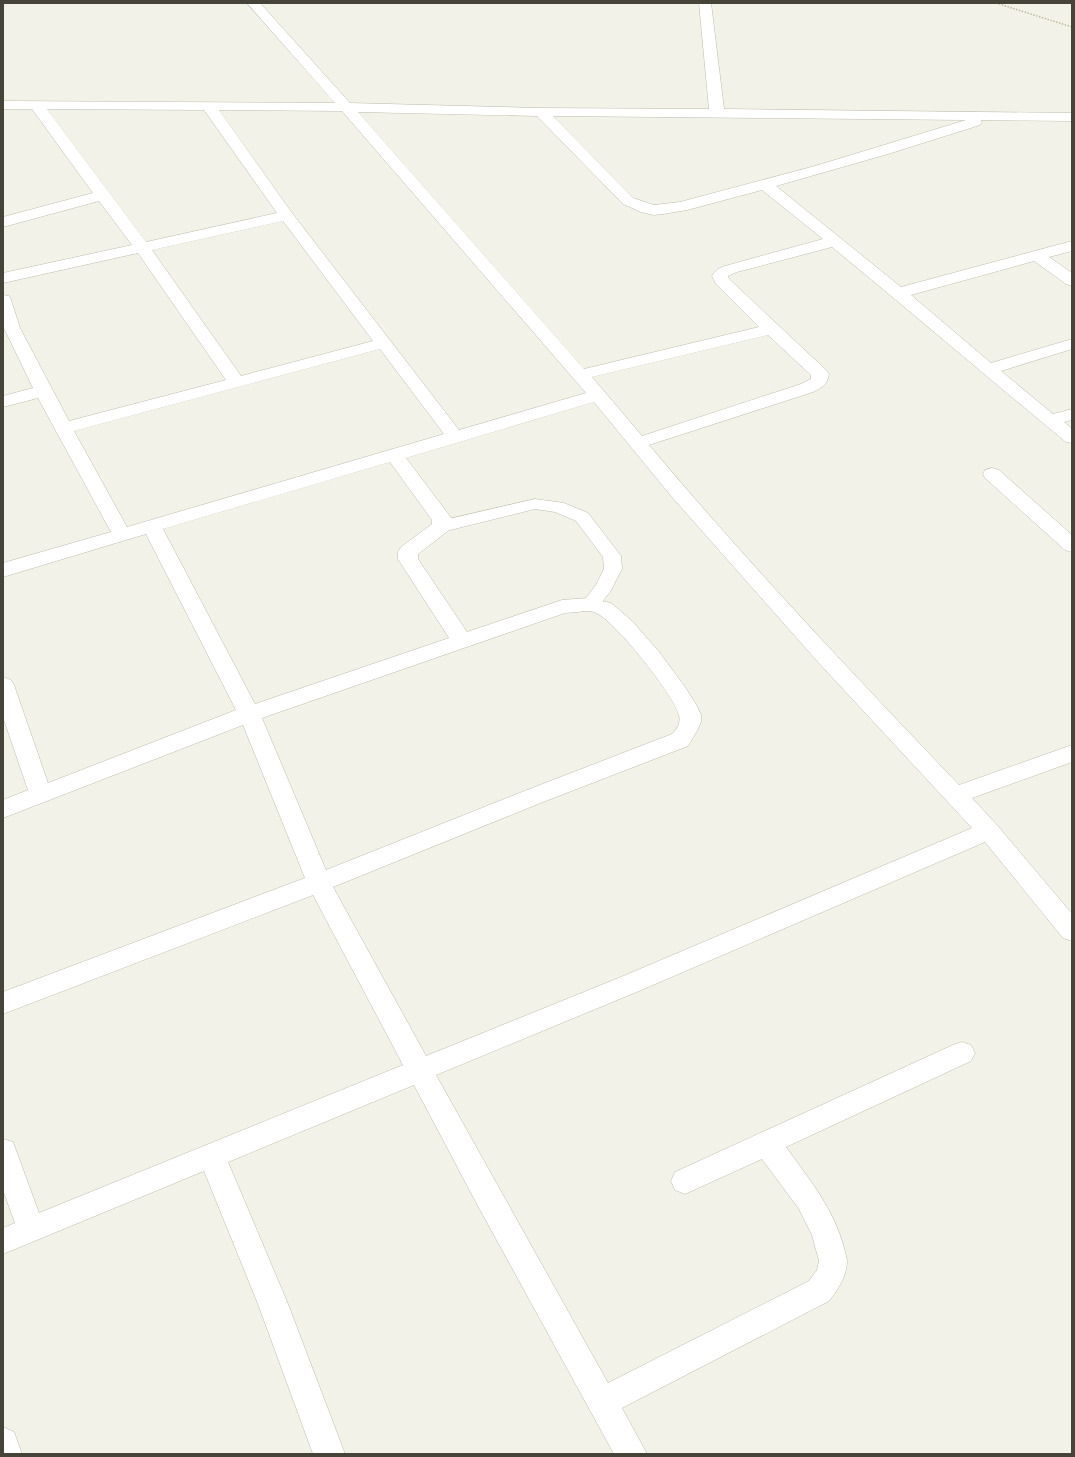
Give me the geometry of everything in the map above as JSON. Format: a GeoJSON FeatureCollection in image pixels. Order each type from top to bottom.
{"type":"FeatureCollection","features":[{"type":"Feature","properties":{"kind":"street"},"geometry":{"type":"LineString","coordinates":[[253,3],[598,395],[679,493],[825,656],[989,832],[1072,930]]}},
{"type":"Feature","properties":{"kind":"street"},"geometry":{"type":"LineString","coordinates":[[705,3],[717,114]]}},
{"type":"Feature","properties":{"kind":"street"},"geometry":{"type":"LineString","coordinates":[[3,105],[346,107],[542,112],[1072,117]]}},
{"type":"Feature","properties":{"kind":"street"},"geometry":{"type":"LineString","coordinates":[[37,106],[142,248],[237,382]]}},
{"type":"Feature","properties":{"kind":"street"},"geometry":{"type":"LineString","coordinates":[[210,107],[287,216],[455,437]]}},
{"type":"Feature","properties":{"kind":"street"},"geometry":{"type":"LineString","coordinates":[[542,112],[628,201],[643,208],[654,210],[677,207],[764,185],[907,144],[989,116]]}},
{"type":"Feature","properties":{"kind":"street"},"geometry":{"type":"LineString","coordinates":[[764,185],[899,293],[1072,438]]}},
{"type":"Feature","properties":{"kind":"street"},"geometry":{"type":"LineString","coordinates":[[3,222],[102,195]]}},
{"type":"Feature","properties":{"kind":"street"},"geometry":{"type":"LineString","coordinates":[[3,278],[287,216]]}},
{"type":"Feature","properties":{"kind":"street"},"geometry":{"type":"LineString","coordinates":[[638,443],[807,388],[819,382],[820,374],[722,281],[720,276],[723,272],[731,269],[835,241]]}},
{"type":"Feature","properties":{"kind":"street"},"geometry":{"type":"LineString","coordinates":[[899,293],[1072,246]]}},
{"type":"Feature","properties":{"kind":"street"},"geometry":{"type":"LineString","coordinates":[[1037,256],[1072,282]]}},
{"type":"Feature","properties":{"kind":"street"},"geometry":{"type":"LineString","coordinates":[[3,300],[12,328],[44,391],[122,535]]}},
{"type":"Feature","properties":{"kind":"street"},"geometry":{"type":"LineString","coordinates":[[580,375],[771,329]]}},
{"type":"Feature","properties":{"kind":"street"},"geometry":{"type":"LineString","coordinates":[[65,428],[384,343]]}},
{"type":"Feature","properties":{"kind":"street"},"geometry":{"type":"LineString","coordinates":[[988,369],[1072,344]]}},
{"type":"Feature","properties":{"kind":"street"},"geometry":{"type":"LineString","coordinates":[[3,402],[44,391]]}},
{"type":"Feature","properties":{"kind":"street"},"geometry":{"type":"LineString","coordinates":[[3,570],[598,395]]}},
{"type":"Feature","properties":{"kind":"street"},"geometry":{"type":"LineString","coordinates":[[1050,420],[1072,414]]}},
{"type":"Feature","properties":{"kind":"street"},"geometry":{"type":"LineString","coordinates":[[394,455],[442,519],[442,526],[408,552],[408,559],[462,641]]}},
{"type":"Feature","properties":{"kind":"street"},"geometry":{"type":"LineString","coordinates":[[992,474],[1072,546]]}},
{"type":"Feature","properties":{"kind":"street"},"geometry":{"type":"LineString","coordinates":[[152,526],[249,714],[319,883],[484,1190],[631,1454]]}},
{"type":"Feature","properties":{"kind":"street"},"geometry":{"type":"LineString","coordinates":[[3,809],[249,714],[562,607],[590,604],[604,608],[618,619],[650,656],[685,703],[691,716],[689,728],[680,740],[535,796],[319,883],[3,1002]]}},
{"type":"Feature","properties":{"kind":"street"},"geometry":{"type":"LineString","coordinates":[[3,685],[41,795]]}},
{"type":"Feature","properties":{"kind":"street"},"geometry":{"type":"LineString","coordinates":[[955,795],[1072,753]]}},
{"type":"Feature","properties":{"kind":"street"},"geometry":{"type":"LineString","coordinates":[[3,1241],[211,1155],[421,1071],[989,832]]}},
{"type":"Feature","properties":{"kind":"street"},"geometry":{"type":"LineString","coordinates":[[685,1181],[962,1053]]}},
{"type":"Feature","properties":{"kind":"street"},"geometry":{"type":"LineString","coordinates":[[602,1402],[819,1291],[830,1276],[833,1261],[826,1233],[809,1200],[767,1144]]}},
{"type":"Feature","properties":{"kind":"street"},"geometry":{"type":"LineString","coordinates":[[3,1151],[31,1229]]}},
{"type":"Feature","properties":{"kind":"street"},"geometry":{"type":"LineString","coordinates":[[211,1155],[273,1304],[329,1454]]}},
{"type":"Feature","properties":{"kind":"street"},"geometry":{"type":"LineString","coordinates":[[3,1443],[6,1454]]}},
{"type":"Feature","properties":{"kind":"lane"},"geometry":{"type":"LineString","coordinates":[[442,526],[535,504],[558,507],[582,517],[612,556],[613,569],[604,588],[590,604]]}},
{"type":"Feature","properties":{"kind":"path"},"geometry":{"type":"LineString","coordinates":[[996,3],[1072,27]]}}]}
